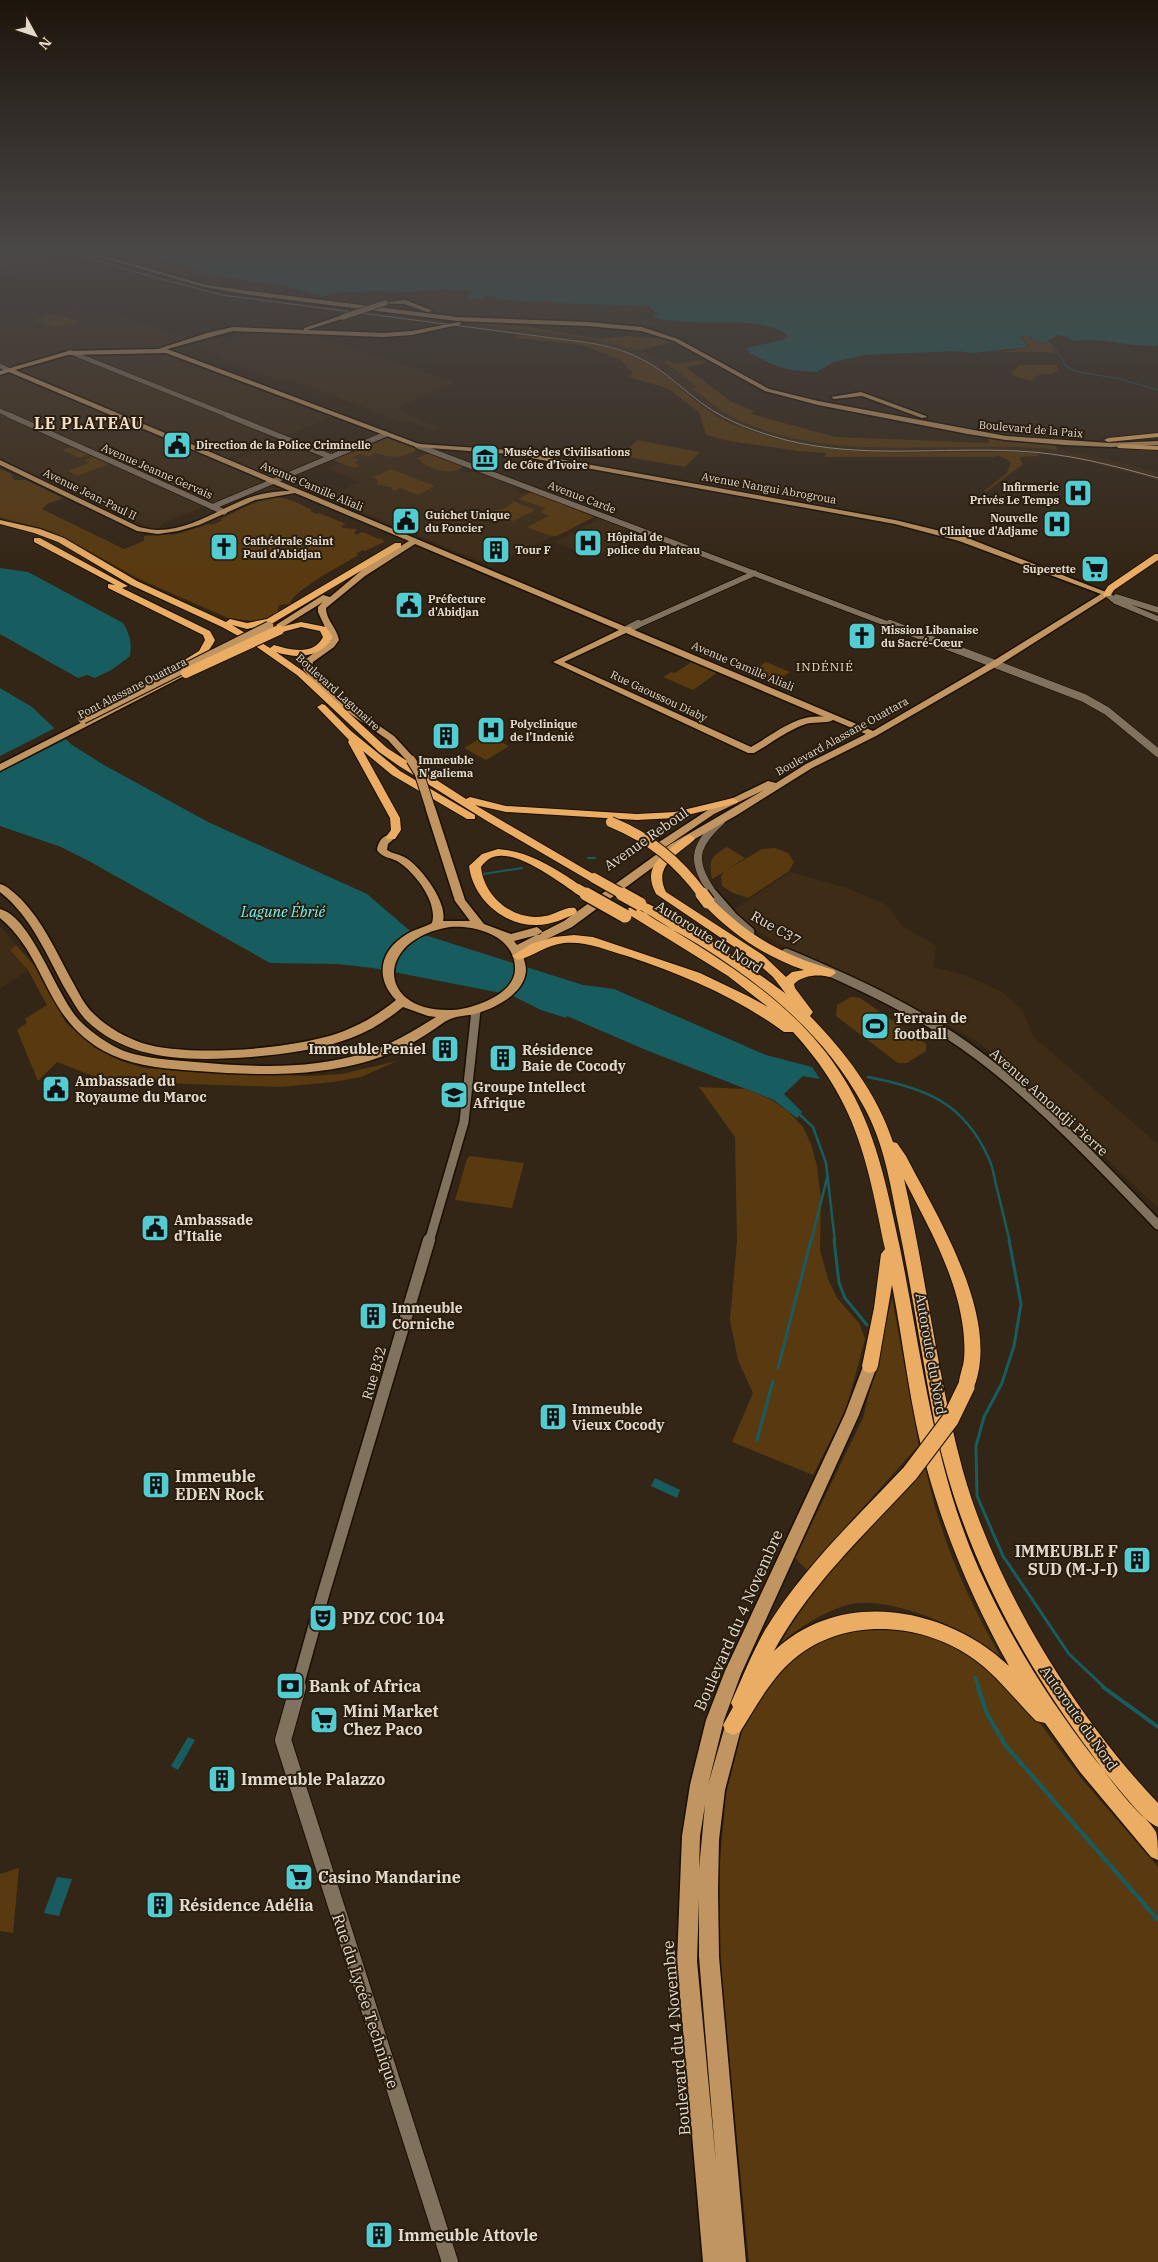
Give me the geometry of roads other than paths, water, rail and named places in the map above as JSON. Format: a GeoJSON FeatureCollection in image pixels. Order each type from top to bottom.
{"type":"FeatureCollection","features":[{"type":"Feature","properties":{"kind":"highway"},"geometry":{"type":"LineString","coordinates":[[1109,442],[1156,437]]}},
{"type":"Feature","properties":{"kind":"highway"},"geometry":{"type":"LineString","coordinates":[[1109,442],[1158,448]]}},
{"type":"Feature","properties":{"kind":"highway","name":"Boulevard Lagunaire"},"geometry":{"type":"LineString","coordinates":[[0,522],[31,529],[60,540],[134,583],[180,603],[246,636],[276,654],[310,682],[382,750],[453,794],[586,884]]}},
{"type":"Feature","properties":{"kind":"highway","name":"Boulevard Lagunaire"},"geometry":{"type":"LineString","coordinates":[[0,530],[51,546],[106,578],[179,610],[265,658],[291,677],[347,732],[396,772],[586,884]]}},
{"type":"Feature","properties":{"kind":"highway"},"geometry":{"type":"LineString","coordinates":[[180,603],[237,624],[247,626],[262,624],[295,608],[354,569],[398,545]]}},
{"type":"Feature","properties":{"kind":"highway"},"geometry":{"type":"LineString","coordinates":[[1107,594],[1111,588],[1158,556]]}},
{"type":"Feature","properties":{"kind":"highway"},"geometry":{"type":"LineString","coordinates":[[78,563],[86,572],[102,582],[207,633],[210,640],[208,648],[194,658],[84,719]]}},
{"type":"Feature","properties":{"kind":"highway"},"geometry":{"type":"LineString","coordinates":[[1107,594],[1121,591],[1158,566]]}},
{"type":"Feature","properties":{"kind":"highway"},"geometry":{"type":"LineString","coordinates":[[186,673],[274,628],[307,624],[323,629],[328,637],[326,642],[316,649],[296,654],[283,652],[246,636]]}},
{"type":"Feature","properties":{"kind":"highway"},"geometry":{"type":"LineString","coordinates":[[310,682],[326,693]]}},
{"type":"Feature","properties":{"kind":"highway"},"geometry":{"type":"LineString","coordinates":[[347,732],[395,818],[396,830],[391,837]]}},
{"type":"Feature","properties":{"kind":"highway"},"geometry":{"type":"LineString","coordinates":[[453,794],[506,809],[656,817],[691,812],[733,801]]}},
{"type":"Feature","properties":{"kind":"highway"},"geometry":{"type":"LineString","coordinates":[[560,811],[611,822],[641,835],[670,855],[726,922],[756,944],[791,961],[830,973]]}},
{"type":"Feature","properties":{"kind":"highway"},"geometry":{"type":"LineString","coordinates":[[690,838],[661,863],[656,870],[655,880],[657,888],[669,900],[759,958],[789,988],[823,1037]]}},
{"type":"Feature","properties":{"kind":"highway"},"geometry":{"type":"LineString","coordinates":[[571,911],[554,919],[538,921],[526,920],[515,916],[500,908],[485,894],[476,880],[475,866],[487,854],[505,852],[518,854],[586,884],[632,910]]}},
{"type":"Feature","properties":{"kind":"highway"},"geometry":{"type":"LineString","coordinates":[[586,884],[632,910]]}},
{"type":"Feature","properties":{"kind":"highway","name":"Autoroute du Nord"},"geometry":{"type":"LineString","coordinates":[[632,910],[682,947],[719,963],[772,1003],[793,1023],[821,1055],[848,1097],[866,1137],[878,1178],[924,1421],[935,1469],[950,1516],[984,1600],[1021,1668],[1063,1733],[1128,1816],[1158,1850]]}},
{"type":"Feature","properties":{"kind":"highway","name":"Autoroute du Nord"},"geometry":{"type":"LineString","coordinates":[[632,910],[727,955],[760,978],[788,1002],[823,1037],[849,1071],[885,1136],[911,1248],[944,1426],[955,1473],[968,1515],[1005,1599],[1040,1662],[1083,1727],[1141,1801],[1158,1818]]}},
{"type":"Feature","properties":{"kind":"highway"},"geometry":{"type":"LineString","coordinates":[[517,956],[533,947],[556,940],[578,938],[594,941],[685,971],[729,991],[776,1019],[821,1055]]}},
{"type":"Feature","properties":{"kind":"highway"},"geometry":{"type":"LineString","coordinates":[[789,988],[788,983],[796,975],[810,972],[830,973]]}},
{"type":"Feature","properties":{"kind":"highway"},"geometry":{"type":"LineString","coordinates":[[733,1725],[749,1680],[787,1611],[812,1578],[910,1472],[950,1420],[966,1387],[972,1358],[973,1341],[967,1304],[953,1267],[929,1216],[901,1160],[885,1136]]}},
{"type":"Feature","properties":{"kind":"highway"},"geometry":{"type":"LineString","coordinates":[[870,1366],[882,1308],[890,1236]]}},
{"type":"Feature","properties":{"kind":"highway"},"geometry":{"type":"LineString","coordinates":[[733,1725],[768,1672],[800,1641],[836,1625],[859,1620],[885,1619],[934,1630],[977,1651],[1006,1675],[1063,1733]]}},
{"type":"Feature","properties":{"kind":"main road"},"geometry":{"type":"LineString","coordinates":[[0,374],[49,359]]}},
{"type":"Feature","properties":{"kind":"main road","name":"Avenue Carde"},"geometry":{"type":"LineString","coordinates":[[185,359],[418,446]]}},
{"type":"Feature","properties":{"kind":"main road","name":"Boulevard de la Paix"},"geometry":{"type":"LineString","coordinates":[[708,359],[761,388],[801,400],[1026,435],[1109,442]]}},
{"type":"Feature","properties":{"kind":"main road","name":"Boulevard de la Paix"},"geometry":{"type":"LineString","coordinates":[[721,359],[769,385],[838,405]]}},
{"type":"Feature","properties":{"kind":"main road","name":"Avenue Camille Aliali"},"geometry":{"type":"LineString","coordinates":[[11,371],[628,629],[873,734]]}},
{"type":"Feature","properties":{"kind":"main road"},"geometry":{"type":"LineString","coordinates":[[769,385],[814,394]]}},
{"type":"Feature","properties":{"kind":"main road"},"geometry":{"type":"LineString","coordinates":[[834,398],[860,394],[922,417],[955,425]]}},
{"type":"Feature","properties":{"kind":"main road"},"geometry":{"type":"LineString","coordinates":[[824,396],[853,401]]}},
{"type":"Feature","properties":{"kind":"main road","name":"Boulevard de la Paix"},"geometry":{"type":"LineString","coordinates":[[857,408],[968,432],[1029,441],[1158,443]]}},
{"type":"Feature","properties":{"kind":"main road"},"geometry":{"type":"LineString","coordinates":[[887,421],[968,432]]}},
{"type":"Feature","properties":{"kind":"main road","name":"Avenue Nangui Abrogroua"},"geometry":{"type":"LineString","coordinates":[[418,446],[510,452],[895,522],[962,539],[1107,594]]}},
{"type":"Feature","properties":{"kind":"main road","name":"Avenue Jean-Paul II"},"geometry":{"type":"LineString","coordinates":[[0,462],[144,531],[165,532],[187,527],[256,498],[281,492],[308,496]]}},
{"type":"Feature","properties":{"kind":"main road"},"geometry":{"type":"LineString","coordinates":[[240,495],[250,495],[256,498]]}},
{"type":"Feature","properties":{"kind":"main road"},"geometry":{"type":"LineString","coordinates":[[274,628],[398,545],[412,539]]}},
{"type":"Feature","properties":{"kind":"main road"},"geometry":{"type":"LineString","coordinates":[[274,628],[365,572],[412,539]]}},
{"type":"Feature","properties":{"kind":"main road"},"geometry":{"type":"LineString","coordinates":[[365,572],[322,607],[322,615],[333,630],[335,640],[326,649],[312,657],[306,665],[308,673],[326,693],[391,738],[411,760],[419,773],[460,901],[480,926]]}},
{"type":"Feature","properties":{"kind":"main road","name":"Boulevard Alassane Ouattara"},"geometry":{"type":"LineString","coordinates":[[517,956],[568,924],[654,860],[809,766],[873,734],[996,663],[1107,594]]}},
{"type":"Feature","properties":{"kind":"main road"},"geometry":{"type":"LineString","coordinates":[[604,620],[614,628],[615,631],[611,637]]}},
{"type":"Feature","properties":{"kind":"main road","name":"Pont Alassane Ouattara"},"geometry":{"type":"LineString","coordinates":[[0,761],[274,628]]}},
{"type":"Feature","properties":{"kind":"main road"},"geometry":{"type":"LineString","coordinates":[[611,637],[628,629]]}},
{"type":"Feature","properties":{"kind":"main road","name":"Rue Gaoussou Diaby"},"geometry":{"type":"LineString","coordinates":[[611,637],[557,662],[751,751],[817,718]]}},
{"type":"Feature","properties":{"kind":"main road","name":"Pont Alassane Ouattara"},"geometry":{"type":"LineString","coordinates":[[0,768],[186,673]]}},
{"type":"Feature","properties":{"kind":"main road"},"geometry":{"type":"LineString","coordinates":[[807,706],[817,718],[845,726],[854,734],[854,739],[848,747]]}},
{"type":"Feature","properties":{"kind":"main road","name":"Avenue Reboul"},"geometry":{"type":"LineString","coordinates":[[503,937],[511,938],[543,929],[692,824],[733,801],[809,766]]}},
{"type":"Feature","properties":{"kind":"main road"},"geometry":{"type":"LineString","coordinates":[[391,837],[383,843],[382,850],[388,856],[400,858],[417,875],[431,894],[439,911],[431,928]]}},
{"type":"Feature","properties":{"kind":"main road"},"geometry":{"type":"LineString","coordinates":[[0,887],[17,901],[35,922],[74,994],[90,1017],[116,1036],[146,1048],[166,1053],[214,1055],[305,1047],[355,1032],[382,1018],[403,1001]]}},
{"type":"Feature","properties":{"kind":"main road"},"geometry":{"type":"LineString","coordinates":[[0,912],[24,935],[64,1008],[77,1025],[105,1047],[129,1058],[154,1064],[271,1072],[332,1064],[390,1048],[420,1033],[448,1014]]}},
{"type":"Feature","properties":{"kind":"main road"},"geometry":{"type":"LineString","coordinates":[[460,924],[480,926],[503,937],[517,956],[517,978],[504,996],[476,1010],[448,1014],[420,1010],[403,1001],[393,991],[387,974],[390,959],[398,947],[411,936],[431,928],[460,924]]}},
{"type":"Feature","properties":{"kind":"main road","name":"Boulevard du 4 Novembre"},"geometry":{"type":"LineString","coordinates":[[714,2262],[687,1961],[691,1836],[699,1785],[715,1720],[734,1671],[852,1415],[870,1366]]}},
{"type":"Feature","properties":{"kind":"main road"},"geometry":{"type":"LineString","coordinates":[[733,1725],[716,1790],[710,1840],[708,1890],[709,1957],[735,2262]]}},
{"type":"Feature","properties":{"kind":"street"},"geometry":{"type":"LineString","coordinates":[[85,359],[331,457]]}},
{"type":"Feature","properties":{"kind":"street"},"geometry":{"type":"LineString","coordinates":[[0,366],[11,371]]}},
{"type":"Feature","properties":{"kind":"street","name":"Avenue Jeanne Gervais"},"geometry":{"type":"LineString","coordinates":[[0,411],[224,512]]}},
{"type":"Feature","properties":{"kind":"street"},"geometry":{"type":"LineString","coordinates":[[212,506],[275,482],[386,434]]}},
{"type":"Feature","properties":{"kind":"street","name":"Avenue Carde"},"geometry":{"type":"LineString","coordinates":[[418,446],[996,663],[1101,707],[1158,752]]}},
{"type":"Feature","properties":{"kind":"street","name":"Avenue Jean-Paul II"},"geometry":{"type":"LineString","coordinates":[[256,498],[275,482]]}},
{"type":"Feature","properties":{"kind":"street"},"geometry":{"type":"LineString","coordinates":[[628,629],[755,573]]}},
{"type":"Feature","properties":{"kind":"street","name":"Avenue Nangui Abrogroua"},"geometry":{"type":"LineString","coordinates":[[1107,594],[1158,610]]}},
{"type":"Feature","properties":{"kind":"street","name":"Avenue Nangui Abrogroua"},"geometry":{"type":"LineString","coordinates":[[1107,594],[1115,601],[1158,619]]}},
{"type":"Feature","properties":{"kind":"street","name":"Rue C37"},"geometry":{"type":"LineString","coordinates":[[721,821],[704,839],[696,857],[698,869],[714,894],[735,919],[758,938],[830,973]]}},
{"type":"Feature","properties":{"kind":"street","name":"Avenue Amondji Pierre"},"geometry":{"type":"LineString","coordinates":[[830,973],[918,1016],[985,1060],[1015,1085],[1078,1144],[1158,1225]]}},
{"type":"Feature","properties":{"kind":"street","name":"Rue B32"},"geometry":{"type":"LineString","coordinates":[[283,1740],[322,1595],[464,1122],[476,1010]]}},
{"type":"Feature","properties":{"kind":"street","name":"Rue du Lycée Technique"},"geometry":{"type":"LineString","coordinates":[[283,1740],[450,2262]]}},
{"type":"Feature","properties":{"kind":"water"},"geometry":{"type":"Polygon","coordinates":[[[761,359],[849,359],[834,362],[816,372],[791,370],[761,359]]]}},
{"type":"Feature","properties":{"kind":"water"},"geometry":{"type":"Polygon","coordinates":[[[0,568],[28,572],[123,623],[130,639],[130,656],[113,669],[95,678],[87,675],[78,678],[0,634],[0,568]]]}},
{"type":"Feature","properties":{"kind":"water","name":"Lagune Ébrié"},"geometry":{"type":"Polygon","coordinates":[[[0,688],[32,707],[72,745],[104,765],[208,822],[367,894],[409,930],[583,985],[614,989],[766,1055],[812,1067],[820,1079],[803,1076],[784,1094],[802,1112],[797,1118],[774,1100],[646,1050],[567,1016],[566,1018],[541,1010],[511,995],[373,968],[337,964],[270,963],[89,861],[61,847],[0,826],[0,688]]]}},
{"type":"Feature","properties":{"kind":"water"},"geometry":{"type":"Polygon","coordinates":[[[655,1478],[680,1490],[677,1498],[651,1486],[655,1478]]]}},
{"type":"Feature","properties":{"kind":"water"},"geometry":{"type":"Polygon","coordinates":[[[188,1737],[195,1740],[178,1770],[171,1766],[188,1737]]]}},
{"type":"Feature","properties":{"kind":"water"},"geometry":{"type":"Polygon","coordinates":[[[57,1877],[72,1879],[59,1916],[44,1913],[57,1877]]]}},
{"type":"Feature","properties":{"kind":"waterway"},"geometry":{"type":"LineString","coordinates":[[1061,359],[1065,365],[1074,371],[1120,379],[1158,390]]}},
{"type":"Feature","properties":{"kind":"waterway"},"geometry":{"type":"LineString","coordinates":[[588,858],[595,858]]}},
{"type":"Feature","properties":{"kind":"waterway"},"geometry":{"type":"LineString","coordinates":[[483,874],[522,868]]}},
{"type":"Feature","properties":{"kind":"waterway"},"geometry":{"type":"LineString","coordinates":[[868,1077],[907,1086],[925,1093],[955,1111],[968,1124],[979,1140],[990,1162],[1010,1242]]}},
{"type":"Feature","properties":{"kind":"waterway"},"geometry":{"type":"LineString","coordinates":[[797,1112],[813,1127],[826,1163],[835,1242]]}},
{"type":"Feature","properties":{"kind":"waterway"},"geometry":{"type":"LineString","coordinates":[[811,1242],[827,1178]]}},
{"type":"Feature","properties":{"kind":"waterway"},"geometry":{"type":"LineString","coordinates":[[778,1368],[811,1240]]}},
{"type":"Feature","properties":{"kind":"waterway"},"geometry":{"type":"LineString","coordinates":[[834,1240],[839,1283],[845,1298],[867,1325]]}},
{"type":"Feature","properties":{"kind":"waterway"},"geometry":{"type":"LineString","coordinates":[[1009,1240],[1021,1304],[1014,1346],[1002,1383],[984,1417],[976,1446],[977,1496],[1003,1556],[1069,1654],[1105,1688]]}},
{"type":"Feature","properties":{"kind":"waterway"},"geometry":{"type":"LineString","coordinates":[[757,1440],[773,1381]]}},
{"type":"Feature","properties":{"kind":"waterway"},"geometry":{"type":"LineString","coordinates":[[975,1677],[979,1688]]}},
{"type":"Feature","properties":{"kind":"waterway"},"geometry":{"type":"LineString","coordinates":[[978,1687],[987,1714],[1006,1746],[1158,1920]]}},
{"type":"Feature","properties":{"kind":"waterway"},"geometry":{"type":"LineString","coordinates":[[1103,1687],[1158,1727]]}},
{"type":"Feature","properties":{"kind":"railway"},"geometry":{"type":"LineString","coordinates":[[640,359],[653,365],[703,404],[722,416],[753,430],[786,440],[814,446],[872,451],[988,450],[1035,452],[1088,460],[1158,478]]}},
{"type":"Feature","properties":{"kind":"place","name":"Direction de la Police Criminelle"},"geometry":{"type":"Point","coordinates":[177,445]}},
{"type":"Feature","properties":{"kind":"place","name":"Musée des Civilisations de Côte d’Ivoire"},"geometry":{"type":"Point","coordinates":[485,458]}},
{"type":"Feature","properties":{"kind":"place","name":"Infirmerie Privés Le Temps"},"geometry":{"type":"Point","coordinates":[1078,493]}},
{"type":"Feature","properties":{"kind":"place","name":"Guichet Unique du Foncier"},"geometry":{"type":"Point","coordinates":[406,521]}},
{"type":"Feature","properties":{"kind":"place","name":"Nouvelle Clinique d'Adjame"},"geometry":{"type":"Point","coordinates":[1057,524]}},
{"type":"Feature","properties":{"kind":"place","name":"Hôpital de police du Plateau"},"geometry":{"type":"Point","coordinates":[588,543]}},
{"type":"Feature","properties":{"kind":"place","name":"Cathédrale Saint Paul d'Abidjan"},"geometry":{"type":"Point","coordinates":[224,547]}},
{"type":"Feature","properties":{"kind":"place","name":"Tour F"},"geometry":{"type":"Point","coordinates":[496,550]}},
{"type":"Feature","properties":{"kind":"place","name":"Superette"},"geometry":{"type":"Point","coordinates":[1095,569]}},
{"type":"Feature","properties":{"kind":"place","name":"Préfecture d'Abidjan"},"geometry":{"type":"Point","coordinates":[409,605]}},
{"type":"Feature","properties":{"kind":"place","name":"Mission Libanaise du Sacré-Cœur"},"geometry":{"type":"Point","coordinates":[862,636]}},
{"type":"Feature","properties":{"kind":"place","name":"Polyclinique de l'Indenié"},"geometry":{"type":"Point","coordinates":[491,730]}},
{"type":"Feature","properties":{"kind":"place","name":"Immeuble N'galiema"},"geometry":{"type":"Point","coordinates":[446,736]}},
{"type":"Feature","properties":{"kind":"place","name":"Terrain de football"},"geometry":{"type":"Point","coordinates":[875,1026]}},
{"type":"Feature","properties":{"kind":"place","name":"Immeuble Peniel"},"geometry":{"type":"Point","coordinates":[445,1049]}},
{"type":"Feature","properties":{"kind":"place","name":"Résidence Baie de Cocody"},"geometry":{"type":"Point","coordinates":[503,1058]}},
{"type":"Feature","properties":{"kind":"place","name":"Ambassade du Royaume du Maroc"},"geometry":{"type":"Point","coordinates":[56,1089]}},
{"type":"Feature","properties":{"kind":"place","name":"Groupe Intellect Afrique"},"geometry":{"type":"Point","coordinates":[454,1095]}},
{"type":"Feature","properties":{"kind":"place","name":"Ambassade d’Italie"},"geometry":{"type":"Point","coordinates":[155,1228]}},
{"type":"Feature","properties":{"kind":"place","name":"Immeuble Corniche"},"geometry":{"type":"Point","coordinates":[373,1316]}},
{"type":"Feature","properties":{"kind":"place","name":"Immeuble Vieux Cocody"},"geometry":{"type":"Point","coordinates":[553,1417]}},
{"type":"Feature","properties":{"kind":"place","name":"Immeuble EDEN Rock"},"geometry":{"type":"Point","coordinates":[156,1485]}},
{"type":"Feature","properties":{"kind":"place","name":"IMMEUBLE F SUD (M-J-I)"},"geometry":{"type":"Point","coordinates":[1137,1560]}},
{"type":"Feature","properties":{"kind":"place","name":"PDZ COC 104"},"geometry":{"type":"Point","coordinates":[323,1618]}},
{"type":"Feature","properties":{"kind":"place","name":"Bank of Africa"},"geometry":{"type":"Point","coordinates":[290,1686]}},
{"type":"Feature","properties":{"kind":"place","name":"Mini Market Chez Paco"},"geometry":{"type":"Point","coordinates":[324,1720]}},
{"type":"Feature","properties":{"kind":"place","name":"Immeuble Palazzo"},"geometry":{"type":"Point","coordinates":[222,1779]}},
{"type":"Feature","properties":{"kind":"place","name":"Casino Mandarine"},"geometry":{"type":"Point","coordinates":[299,1877]}},
{"type":"Feature","properties":{"kind":"place","name":"Résidence Adélia"},"geometry":{"type":"Point","coordinates":[160,1905]}},
{"type":"Feature","properties":{"kind":"place","name":"Immeuble Attovle"},"geometry":{"type":"Point","coordinates":[379,2235]}},
{"type":"Feature","properties":{"kind":"district","name":"LE PLATEAU"},"geometry":{"type":"Point","coordinates":[89,423]}},
{"type":"Feature","properties":{"kind":"district","name":"INDÉNIÉ"},"geometry":{"type":"Point","coordinates":[825,666]}}]}
